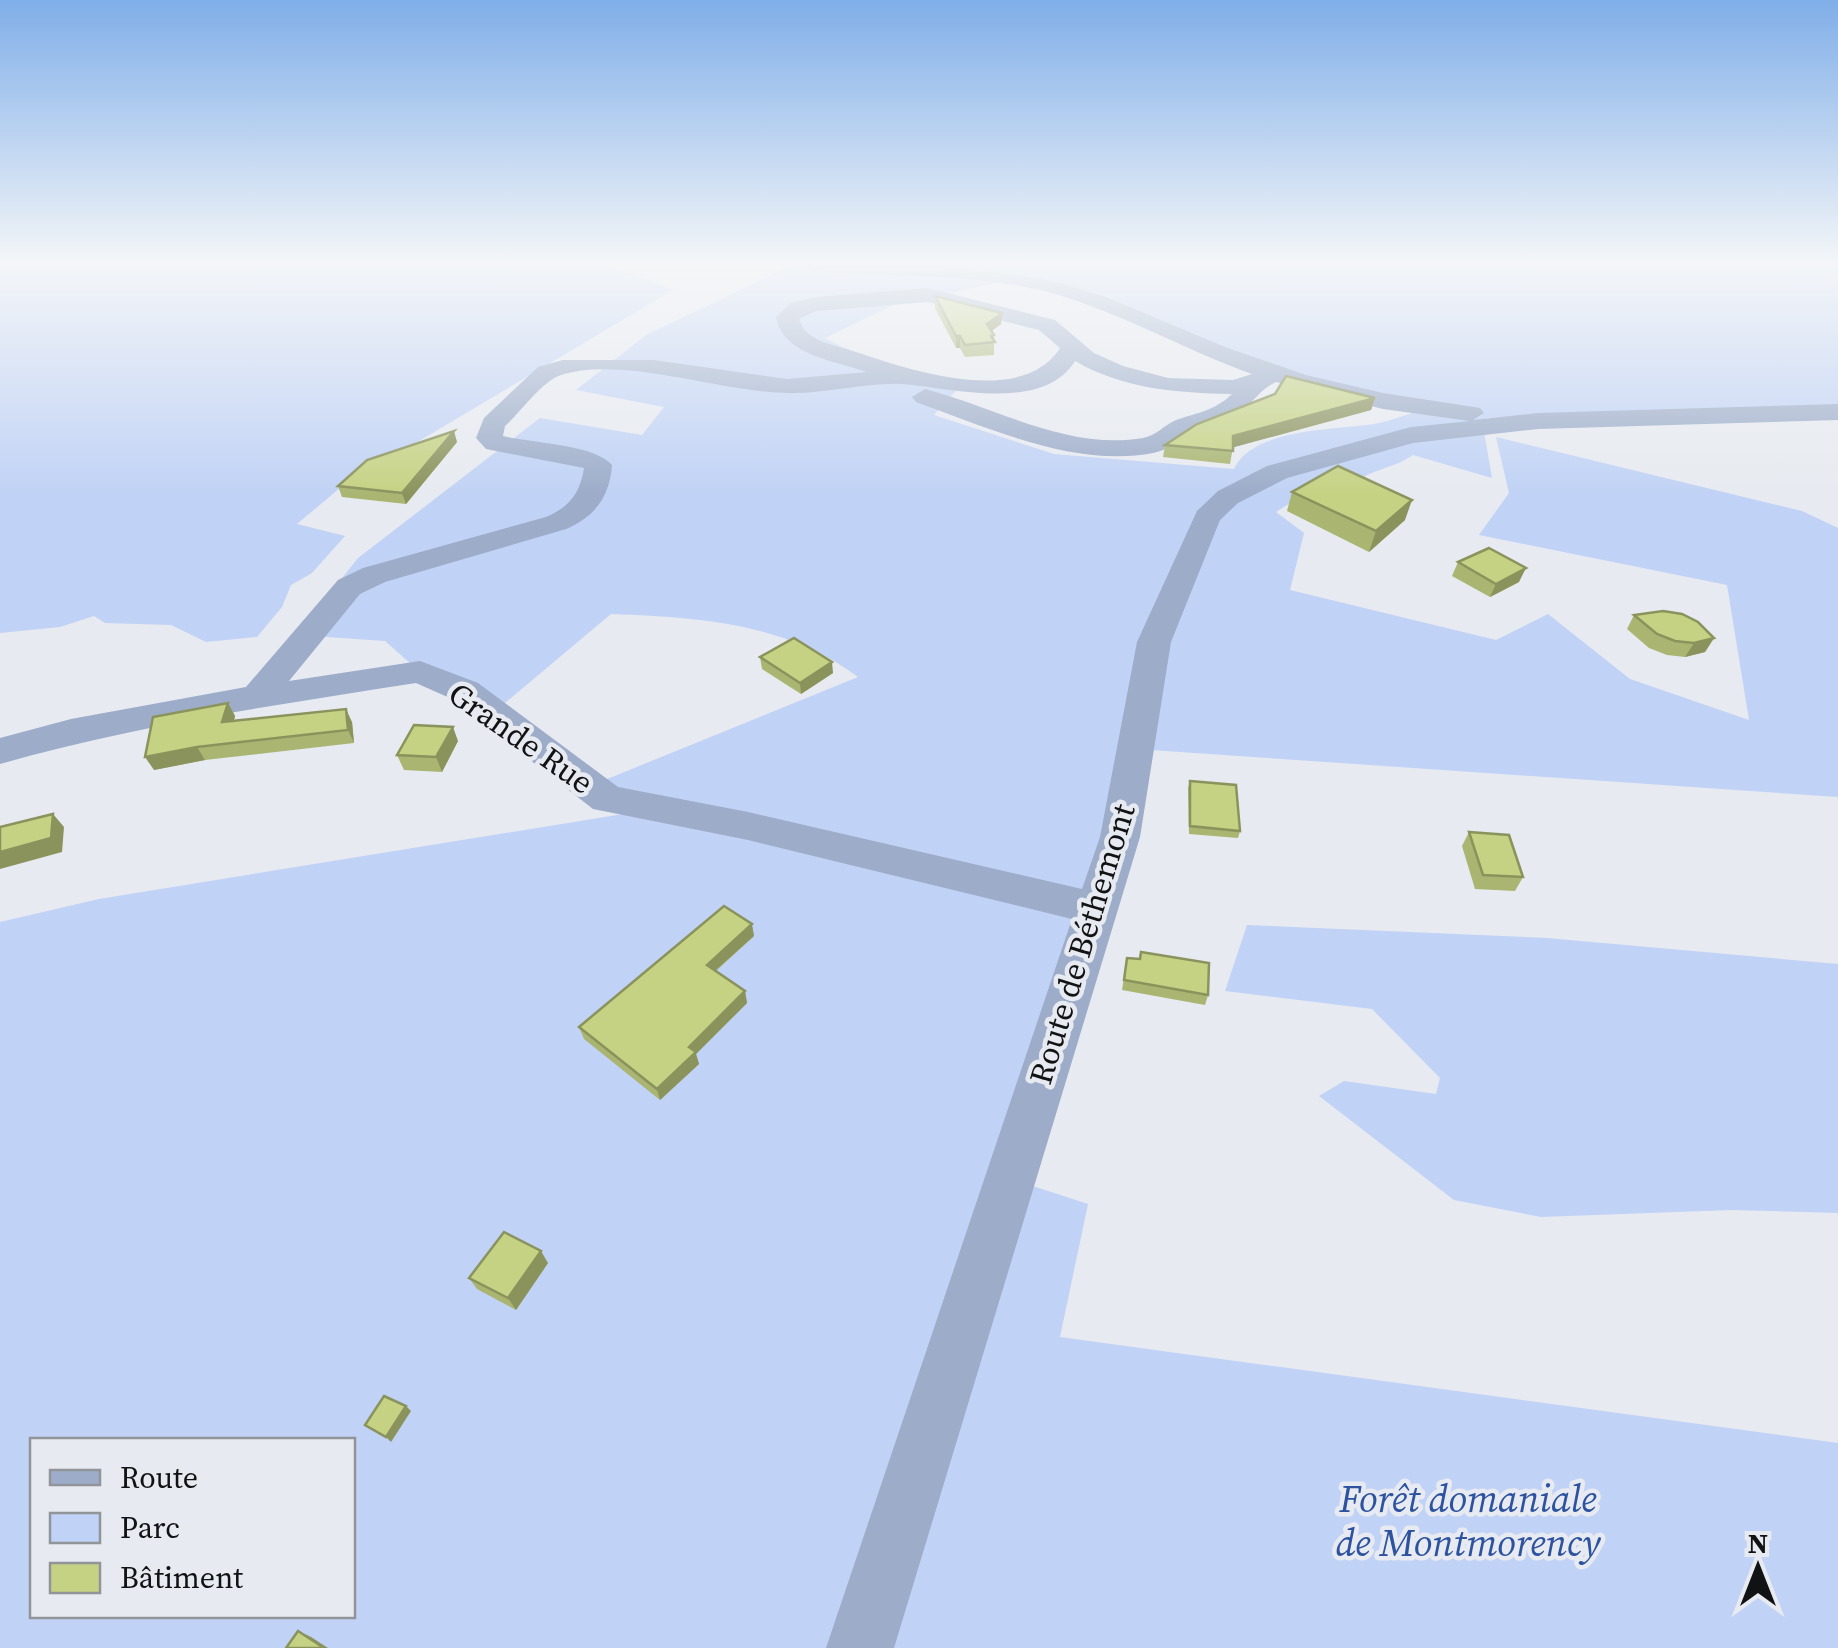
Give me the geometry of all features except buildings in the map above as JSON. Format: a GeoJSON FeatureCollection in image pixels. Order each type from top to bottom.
{"type":"FeatureCollection","features":[{"type":"Feature","properties":{"kind":"street"},"geometry":{"type":"LineString","coordinates":[[809,342],[902,376],[972,386],[1018,384],[1056,372],[1067,361],[1071,349]]}},
{"type":"Feature","properties":{"kind":"street"},"geometry":{"type":"LineString","coordinates":[[1064,342],[1114,371],[1168,385],[1195,388],[1263,379]]}},
{"type":"Feature","properties":{"kind":"street"},"geometry":{"type":"LineString","coordinates":[[1186,342],[1263,379],[1442,410],[1493,415],[1599,414],[1602,419]]}},
{"type":"Feature","properties":{"kind":"street"},"geometry":{"type":"LineString","coordinates":[[259,694],[350,587],[374,575],[556,523],[576,516],[588,505],[598,465],[589,460],[496,444],[489,438],[493,424],[548,372],[590,364],[623,364],[787,386],[902,376]]}},
{"type":"Feature","properties":{"kind":"street"},"geometry":{"type":"LineString","coordinates":[[870,380],[1034,434],[1122,447],[1149,446],[1177,429],[1231,412],[1263,379]]}},
{"type":"Feature","properties":{"kind":"street","name":"Route de Béthemont"},"geometry":{"type":"LineString","coordinates":[[860,1648],[1120,837],[1154,642],[1207,516],[1228,497],[1276,472],[1357,448],[1483,426],[1838,412]]}},
{"type":"Feature","properties":{"kind":"street","name":"Grande Rue"},"geometry":{"type":"LineString","coordinates":[[0,751],[71,730],[259,694],[420,672],[465,691],[607,799],[748,826],[1097,909]]}},
{"type":"Feature","properties":{"kind":"green space"},"geometry":{"type":"Polygon","coordinates":[[[0,342],[586,342],[340,488],[297,524],[345,536],[312,573],[291,585],[282,607],[257,637],[206,642],[171,625],[105,623],[94,616],[60,627],[0,633],[0,342]]]}},
{"type":"Feature","properties":{"kind":"green space","name":"Forêt domaniale de Montmorency"},"geometry":{"type":"Polygon","coordinates":[[[637,342],[833,342],[902,377],[962,384],[934,415],[1054,454],[1234,469],[1244,456],[1276,438],[1374,424],[1413,413],[1206,342],[1838,342],[1838,408],[1486,418],[1483,426],[1492,478],[1413,455],[1355,482],[1328,479],[1276,512],[1304,533],[1290,590],[1496,640],[1548,614],[1630,679],[1749,720],[1727,585],[1479,535],[1509,493],[1496,437],[1802,511],[1838,528],[1838,797],[1136,749],[1011,1179],[1088,1204],[1060,1337],[1838,1443],[1838,1648],[0,1648],[0,922],[99,899],[654,809],[590,786],[858,677],[801,645],[740,626],[611,614],[493,713],[420,672],[385,641],[297,635],[358,558],[540,418],[642,435],[664,407],[576,390],[637,342]]]}},
{"type":"Feature","properties":{"kind":"green space"},"geometry":{"type":"Polygon","coordinates":[[[1247,925],[1547,938],[1838,964],[1838,1213],[1731,1210],[1541,1217],[1454,1200],[1319,1096],[1344,1081],[1436,1094],[1440,1078],[1372,1009],[1225,991],[1247,925]]]}}]}
